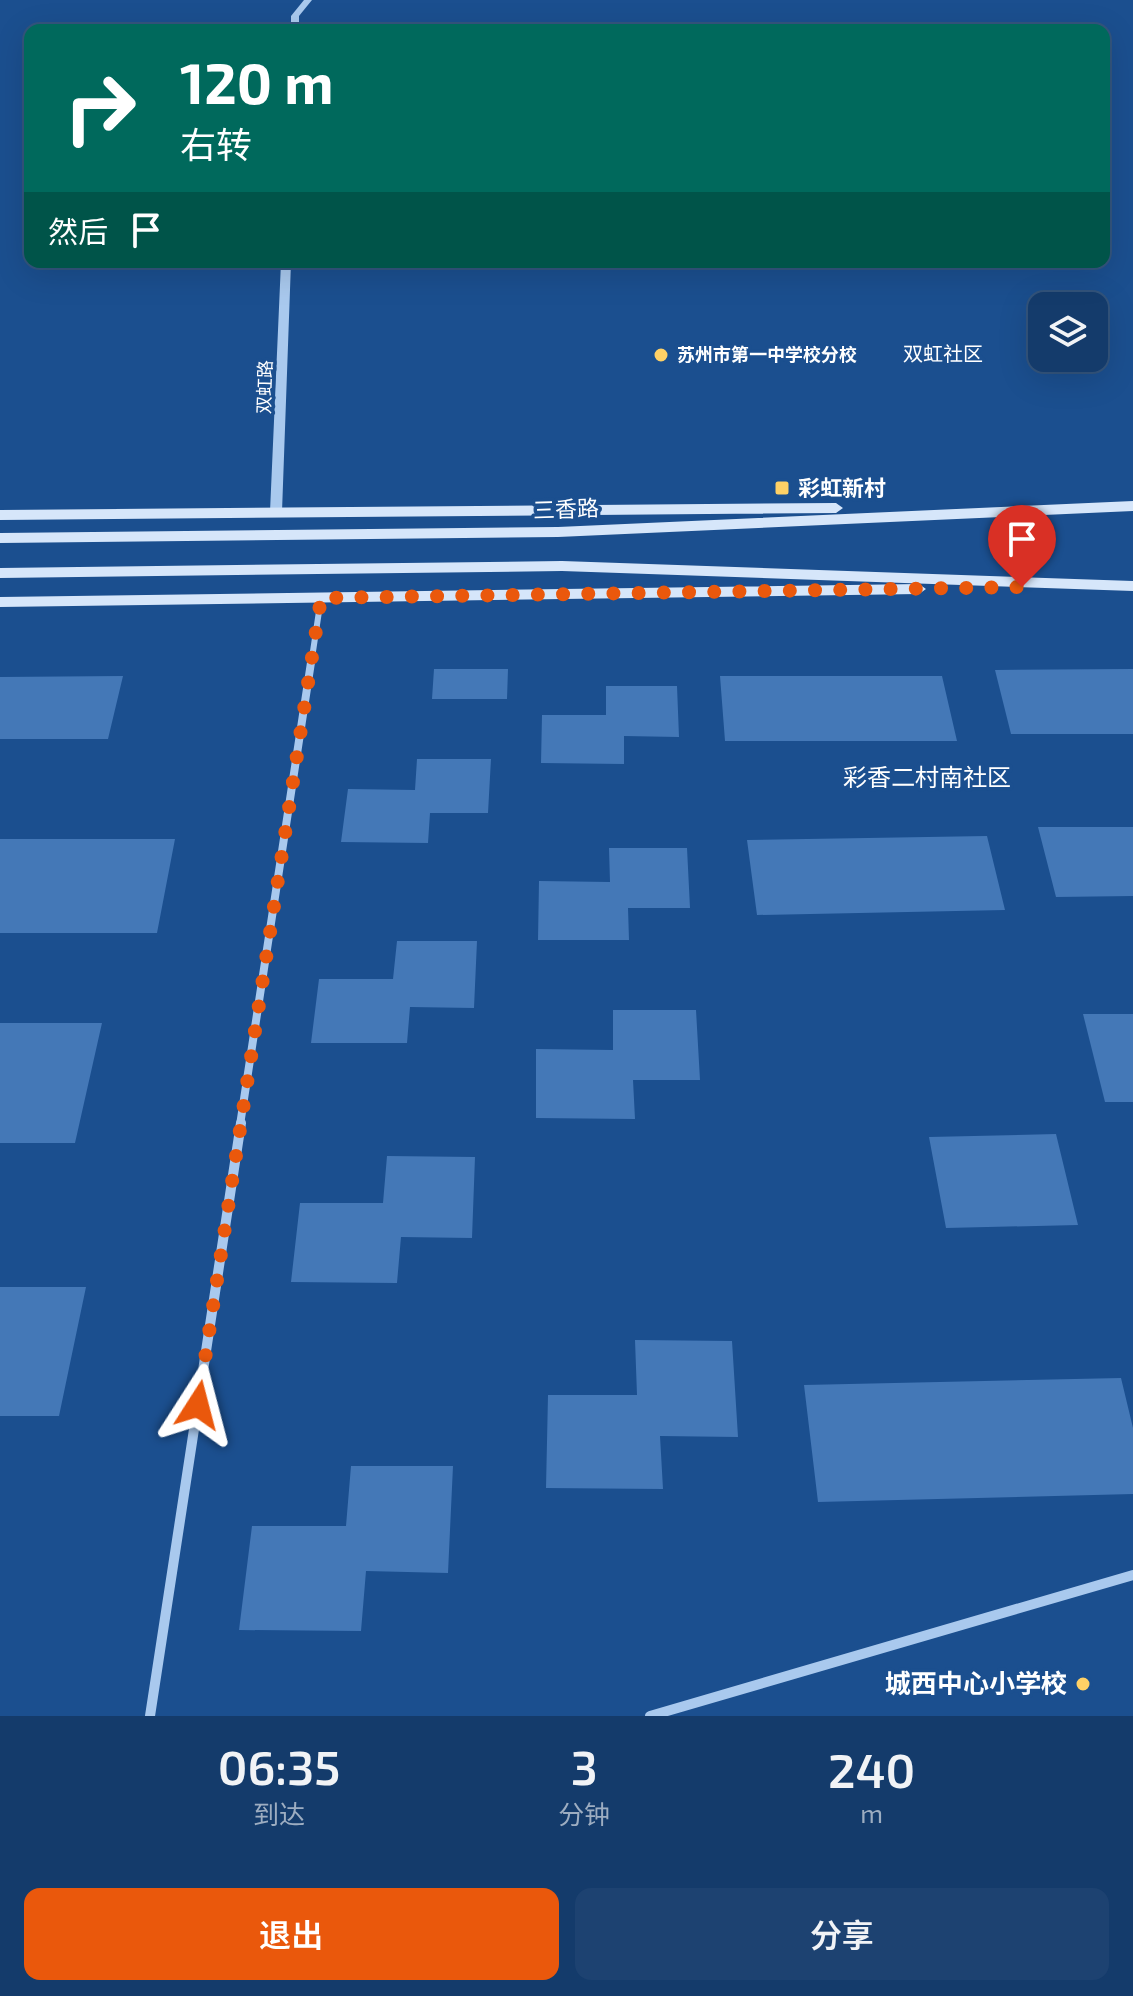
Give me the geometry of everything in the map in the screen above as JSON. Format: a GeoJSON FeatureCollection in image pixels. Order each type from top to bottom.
{"type":"FeatureCollection","features":[{"type":"Feature","properties":{"kind":"main road","name":"三香路"},"geometry":{"type":"LineString","coordinates":[[0,538],[558,532],[1133,506]]}},
{"type":"Feature","properties":{"kind":"main road"},"geometry":{"type":"LineString","coordinates":[[0,515],[1094,507]]}},
{"type":"Feature","properties":{"kind":"main road"},"geometry":{"type":"LineString","coordinates":[[0,573],[562,566],[1117,586]]}},
{"type":"Feature","properties":{"kind":"main road"},"geometry":{"type":"LineString","coordinates":[[0,602],[1133,586]]}},
{"type":"Feature","properties":{"kind":"street"},"geometry":{"type":"LineString","coordinates":[[295,24],[295,16],[308,0]]}},
{"type":"Feature","properties":{"kind":"street","name":"双虹路"},"geometry":{"type":"LineString","coordinates":[[276,512],[286,268]]}},
{"type":"Feature","properties":{"kind":"street"},"geometry":{"type":"LineString","coordinates":[[150,1716],[321,598]]}},
{"type":"Feature","properties":{"kind":"street"},"geometry":{"type":"LineString","coordinates":[[650,1716],[1133,1575]]}},
{"type":"Feature","properties":{"kind":"building"},"geometry":{"type":"Polygon","coordinates":[[[434,669],[508,669],[507,699],[432,699],[434,669]]]}},
{"type":"Feature","properties":{"kind":"building"},"geometry":{"type":"Polygon","coordinates":[[[1133,669],[1133,734],[1011,734],[995,670],[1133,669]]]}},
{"type":"Feature","properties":{"kind":"building"},"geometry":{"type":"Polygon","coordinates":[[[123,676],[108,739],[0,739],[0,677],[123,676]]]}},
{"type":"Feature","properties":{"kind":"building"},"geometry":{"type":"Polygon","coordinates":[[[720,676],[942,676],[957,741],[725,741],[720,676]]]}},
{"type":"Feature","properties":{"kind":"building"},"geometry":{"type":"Polygon","coordinates":[[[606,686],[677,686],[679,737],[624,736],[624,764],[541,763],[542,715],[606,715],[606,686]]]}},
{"type":"Feature","properties":{"kind":"building"},"geometry":{"type":"Polygon","coordinates":[[[417,759],[491,759],[488,813],[430,813],[428,843],[341,842],[348,789],[415,790],[417,759]]]}},
{"type":"Feature","properties":{"kind":"building"},"geometry":{"type":"Polygon","coordinates":[[[1038,827],[1133,827],[1133,896],[1056,897],[1038,827]]]}},
{"type":"Feature","properties":{"kind":"building"},"geometry":{"type":"Polygon","coordinates":[[[987,836],[1005,910],[757,915],[747,840],[987,836]]]}},
{"type":"Feature","properties":{"kind":"building"},"geometry":{"type":"Polygon","coordinates":[[[0,839],[175,839],[157,933],[0,933],[0,839]]]}},
{"type":"Feature","properties":{"kind":"building"},"geometry":{"type":"Polygon","coordinates":[[[609,848],[687,848],[690,908],[628,908],[629,940],[538,940],[539,881],[610,882],[609,848]]]}},
{"type":"Feature","properties":{"kind":"building"},"geometry":{"type":"Polygon","coordinates":[[[397,941],[477,941],[474,1008],[410,1007],[407,1043],[311,1043],[319,979],[393,979],[397,941]]]}},
{"type":"Feature","properties":{"kind":"building"},"geometry":{"type":"Polygon","coordinates":[[[613,1010],[696,1010],[700,1080],[633,1080],[635,1119],[536,1118],[536,1049],[613,1050],[613,1010]]]}},
{"type":"Feature","properties":{"kind":"building"},"geometry":{"type":"Polygon","coordinates":[[[1083,1014],[1133,1014],[1133,1102],[1105,1102],[1083,1014]]]}},
{"type":"Feature","properties":{"kind":"building"},"geometry":{"type":"Polygon","coordinates":[[[0,1023],[102,1023],[75,1143],[0,1143],[0,1023]]]}},
{"type":"Feature","properties":{"kind":"building"},"geometry":{"type":"Polygon","coordinates":[[[1056,1134],[1078,1225],[946,1228],[929,1137],[1056,1134]]]}},
{"type":"Feature","properties":{"kind":"building"},"geometry":{"type":"Polygon","coordinates":[[[387,1156],[475,1157],[472,1238],[401,1237],[397,1283],[291,1282],[300,1203],[383,1203],[387,1156]]]}},
{"type":"Feature","properties":{"kind":"building"},"geometry":{"type":"Polygon","coordinates":[[[0,1287],[86,1287],[59,1416],[0,1416],[0,1287]]]}},
{"type":"Feature","properties":{"kind":"building"},"geometry":{"type":"Polygon","coordinates":[[[635,1340],[732,1341],[738,1437],[660,1436],[663,1489],[546,1488],[548,1395],[637,1395],[635,1340]]]}},
{"type":"Feature","properties":{"kind":"building"},"geometry":{"type":"Polygon","coordinates":[[[1121,1378],[1133,1428],[1133,1494],[818,1502],[804,1385],[1121,1378]]]}},
{"type":"Feature","properties":{"kind":"building"},"geometry":{"type":"Polygon","coordinates":[[[351,1466],[453,1466],[448,1573],[366,1571],[361,1631],[239,1630],[252,1526],[346,1526],[351,1466]]]}},
{"type":"Feature","properties":{"kind":"place","name":"苏州市第一中学校分校"},"geometry":{"type":"Point","coordinates":[661,355]}},
{"type":"Feature","properties":{"kind":"place","name":"彩虹新村"},"geometry":{"type":"Point","coordinates":[782,488]}},
{"type":"Feature","properties":{"kind":"place","name":"城西中心小学校"},"geometry":{"type":"Point","coordinates":[1083,1684]}},
{"type":"Feature","properties":{"kind":"district","name":"双虹社区"},"geometry":{"type":"Point","coordinates":[943,354]}},
{"type":"Feature","properties":{"kind":"district","name":"彩香二村南社区"},"geometry":{"type":"Point","coordinates":[927,778]}},
{"type":"Feature","properties":{"kind":"route"},"geometry":{"type":"LineString","coordinates":[[198,1405],[321,598],[1022,587]]}}]}
